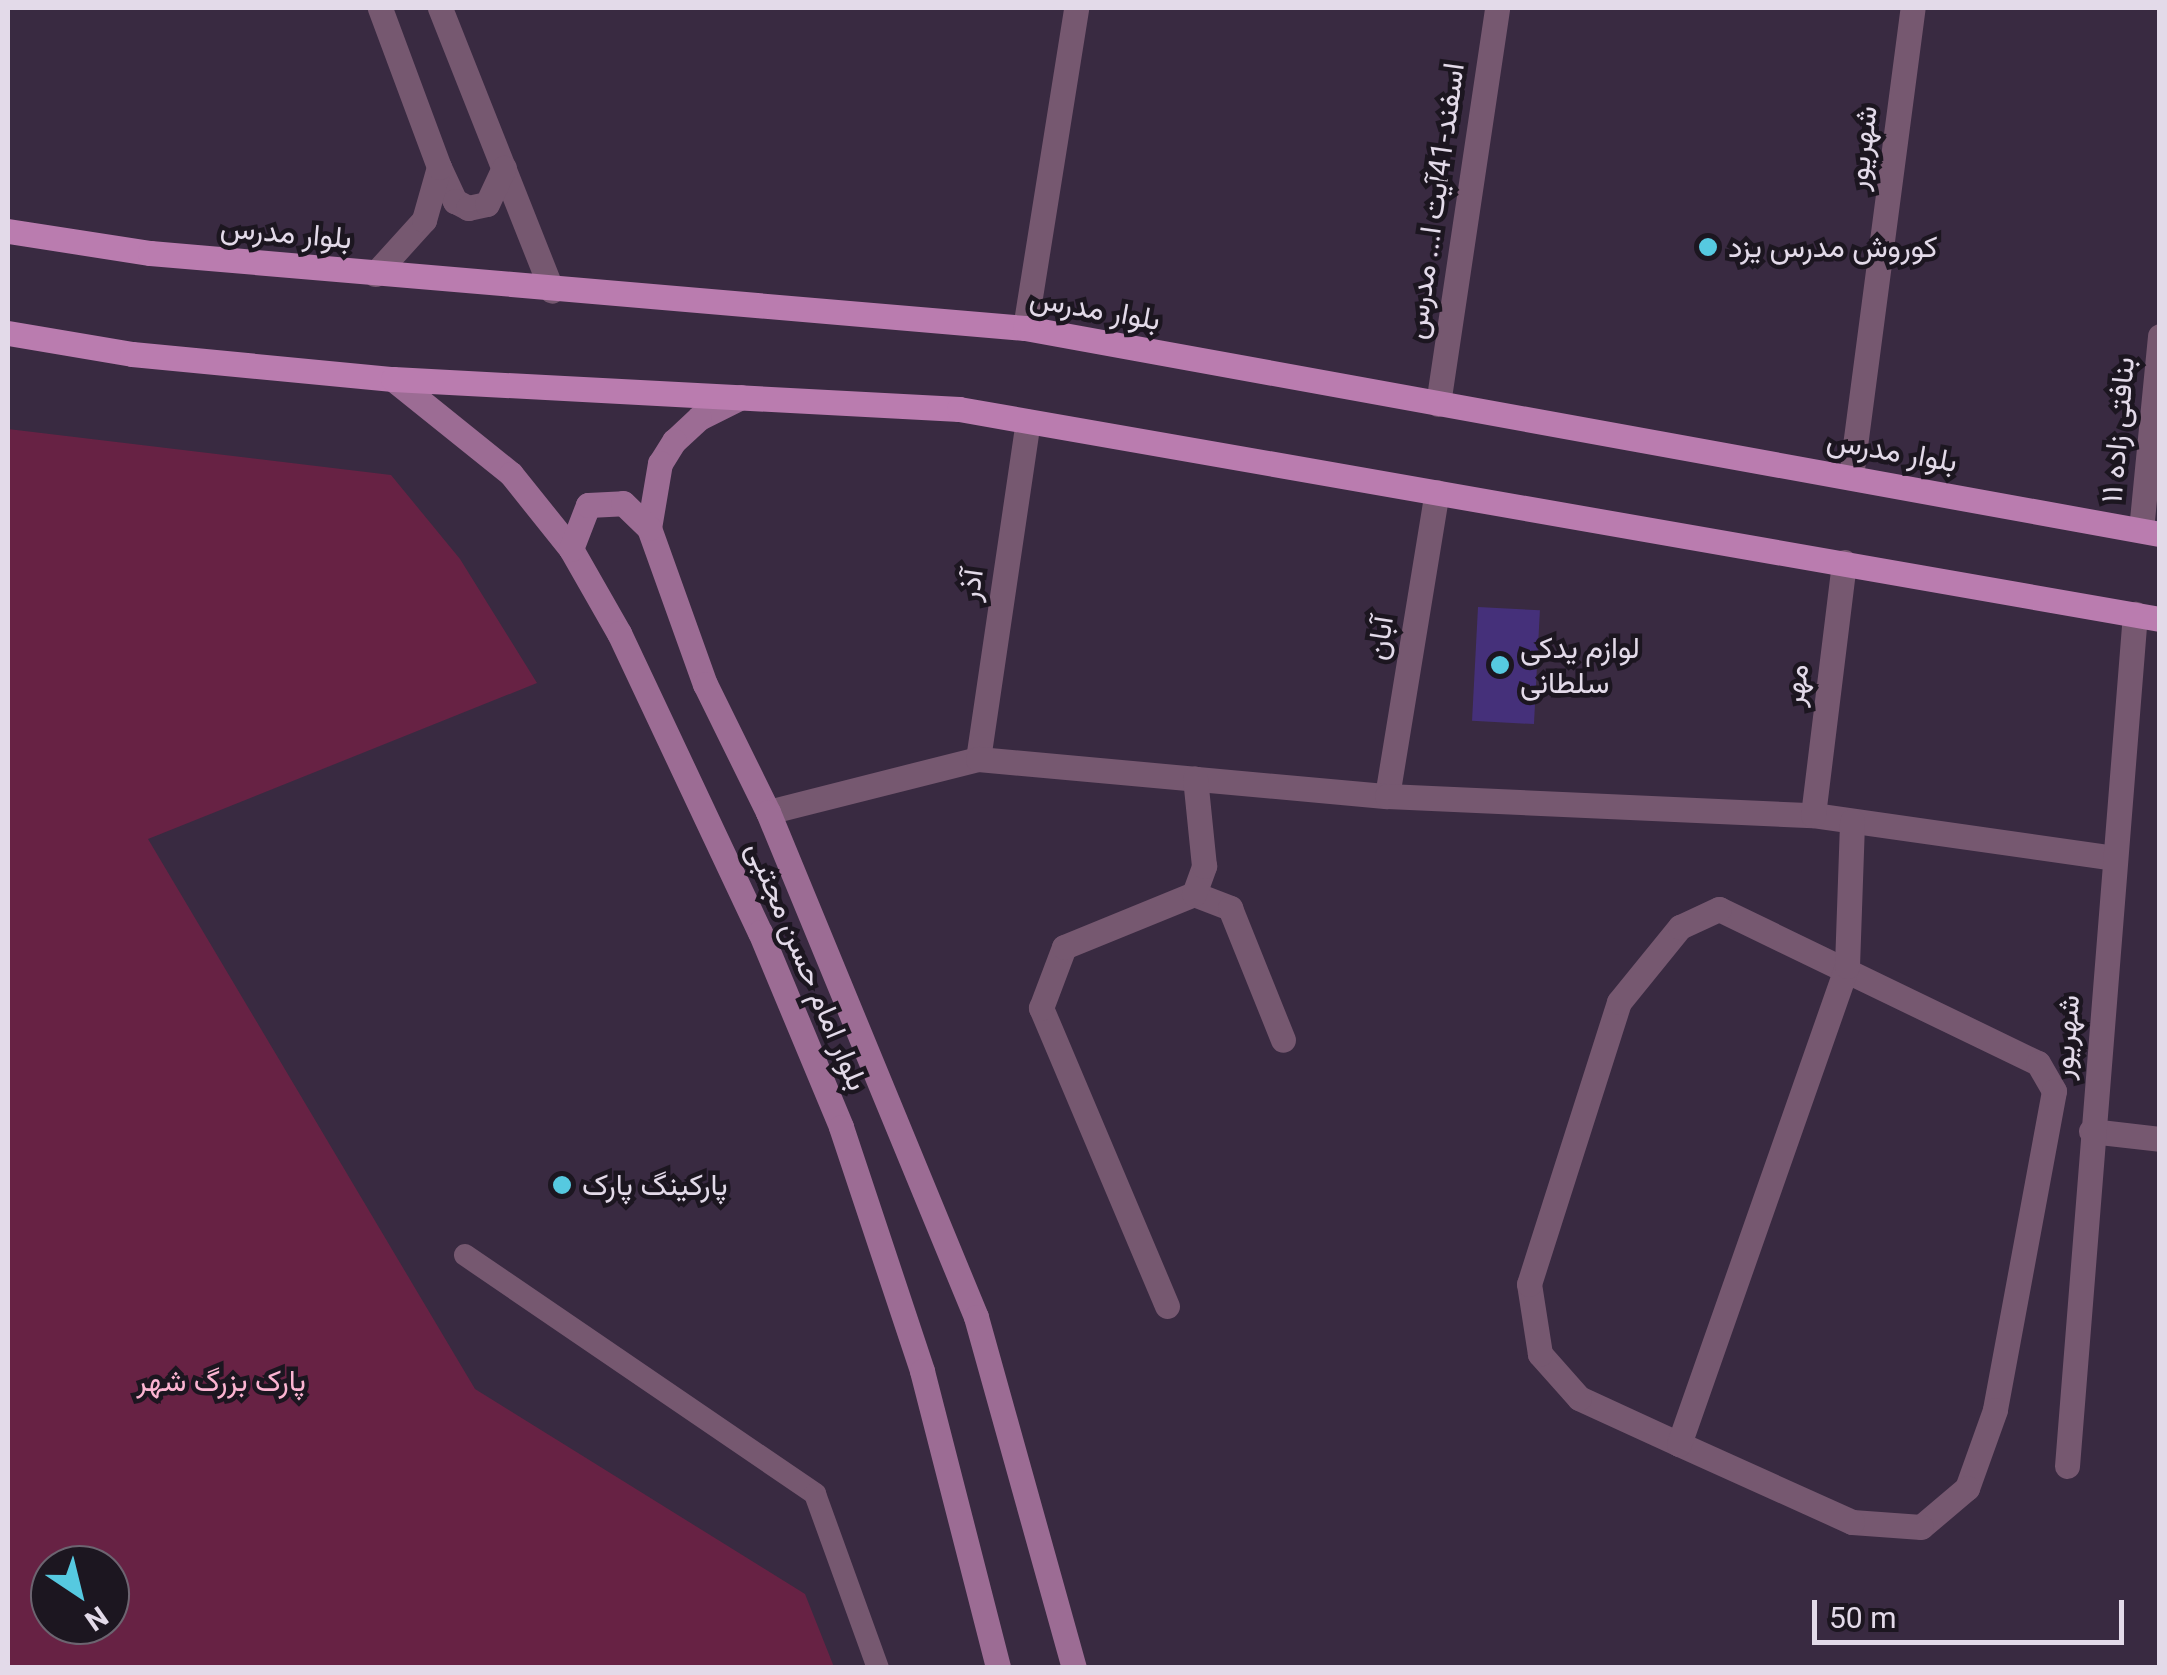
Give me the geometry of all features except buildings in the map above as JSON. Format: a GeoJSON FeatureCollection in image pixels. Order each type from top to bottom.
{"type":"FeatureCollection","features":[{"type":"Feature","properties":{"kind":"main road","name":"بلوار مدرس"},"geometry":{"type":"LineString","coordinates":[[8,231],[150,253],[552,291],[1025,328],[2150,532]]}},
{"type":"Feature","properties":{"kind":"main road"},"geometry":{"type":"LineString","coordinates":[[8,333],[132,354],[393,379],[959,410],[2147,616]]}},
{"type":"Feature","properties":{"kind":"main road","name":"بلوار امام حسن مجتبی"},"geometry":{"type":"LineString","coordinates":[[393,379],[511,474],[571,549],[619,633],[752,914],[841,1127],[922,1371],[998,1668]]}},
{"type":"Feature","properties":{"kind":"main road","name":"بلوار امام حسن مجتبی"},"geometry":{"type":"LineString","coordinates":[[740,397],[698,418],[674,441],[660,464],[650,528],[705,684],[768,812],[976,1317],[1074,1668]]}},
{"type":"Feature","properties":{"kind":"main road"},"geometry":{"type":"LineString","coordinates":[[571,549],[588,506],[623,504],[650,528]]}},
{"type":"Feature","properties":{"kind":"street"},"geometry":{"type":"LineString","coordinates":[[380,8],[438,167],[455,200],[468,208],[487,204],[504,168]]}},
{"type":"Feature","properties":{"kind":"street"},"geometry":{"type":"LineString","coordinates":[[440,8],[552,291]]}},
{"type":"Feature","properties":{"kind":"street"},"geometry":{"type":"LineString","coordinates":[[1025,328],[1076,8]]}},
{"type":"Feature","properties":{"kind":"street","name":"اسفند-41آیت ا... مدرس"},"geometry":{"type":"LineString","coordinates":[[1438,404],[1496,8]]}},
{"type":"Feature","properties":{"kind":"street","name":"شهریور"},"geometry":{"type":"LineString","coordinates":[[1851,476],[1913,8]]}},
{"type":"Feature","properties":{"kind":"street"},"geometry":{"type":"LineString","coordinates":[[375,274],[424,220],[438,167]]}},
{"type":"Feature","properties":{"kind":"street","name":"بنافتی زاده ۱۱"},"geometry":{"type":"LineString","coordinates":[[2150,532],[2160,336]]}},
{"type":"Feature","properties":{"kind":"street","name":"آذر"},"geometry":{"type":"LineString","coordinates":[[978,759],[1028,422]]}},
{"type":"Feature","properties":{"kind":"street","name":"آبان"},"geometry":{"type":"LineString","coordinates":[[1387,796],[1437,492]]}},
{"type":"Feature","properties":{"kind":"street","name":"مهر"},"geometry":{"type":"LineString","coordinates":[[1813,816],[1844,562]]}},
{"type":"Feature","properties":{"kind":"street","name":"شهریور"},"geometry":{"type":"LineString","coordinates":[[2067,1466],[2114,858],[2147,616]]}},
{"type":"Feature","properties":{"kind":"street"},"geometry":{"type":"LineString","coordinates":[[768,812],[978,759],[1387,796],[1813,816],[2114,858]]}},
{"type":"Feature","properties":{"kind":"street"},"geometry":{"type":"LineString","coordinates":[[1194,894],[1204,866],[1195,778]]}},
{"type":"Feature","properties":{"kind":"street"},"geometry":{"type":"LineString","coordinates":[[1679,1444],[1847,966],[1852,821]]}},
{"type":"Feature","properties":{"kind":"street"},"geometry":{"type":"LineString","coordinates":[[1168,1306],[1041,1008],[1064,946],[1194,894],[1230,908],[1283,1040]]}},
{"type":"Feature","properties":{"kind":"street"},"geometry":{"type":"LineString","coordinates":[[1720,909],[1847,966],[2038,1063],[2054,1091],[1995,1410],[1968,1488],[1922,1528],[1852,1522],[1679,1444],[1579,1398],[1540,1354],[1529,1284],[1619,1002],[1680,927],[1720,909]]}},
{"type":"Feature","properties":{"kind":"street"},"geometry":{"type":"LineString","coordinates":[[2091,1131],[2160,1139]]}},
{"type":"Feature","properties":{"kind":"street"},"geometry":{"type":"LineString","coordinates":[[984,1668],[990,1636]]}},
{"type":"Feature","properties":{"kind":"lane"},"geometry":{"type":"LineString","coordinates":[[466,1255],[815,1494],[878,1668]]}},
{"type":"Feature","properties":{"kind":"green space","name":"پارک بزرگ شهر"},"geometry":{"type":"Polygon","coordinates":[[[8,429],[391,475],[460,559],[537,683],[148,839],[475,1389],[805,1594],[834,1667],[8,1667],[8,429]]]}},
{"type":"Feature","properties":{"kind":"place","name":"کوروش مدرس یزد"},"geometry":{"type":"Point","coordinates":[1708,247]}},
{"type":"Feature","properties":{"kind":"place","name":"لوازم یدکی سلطانی"},"geometry":{"type":"Point","coordinates":[1500,665]}},
{"type":"Feature","properties":{"kind":"place","name":"پارکینگ پارک"},"geometry":{"type":"Point","coordinates":[562,1185]}}]}
